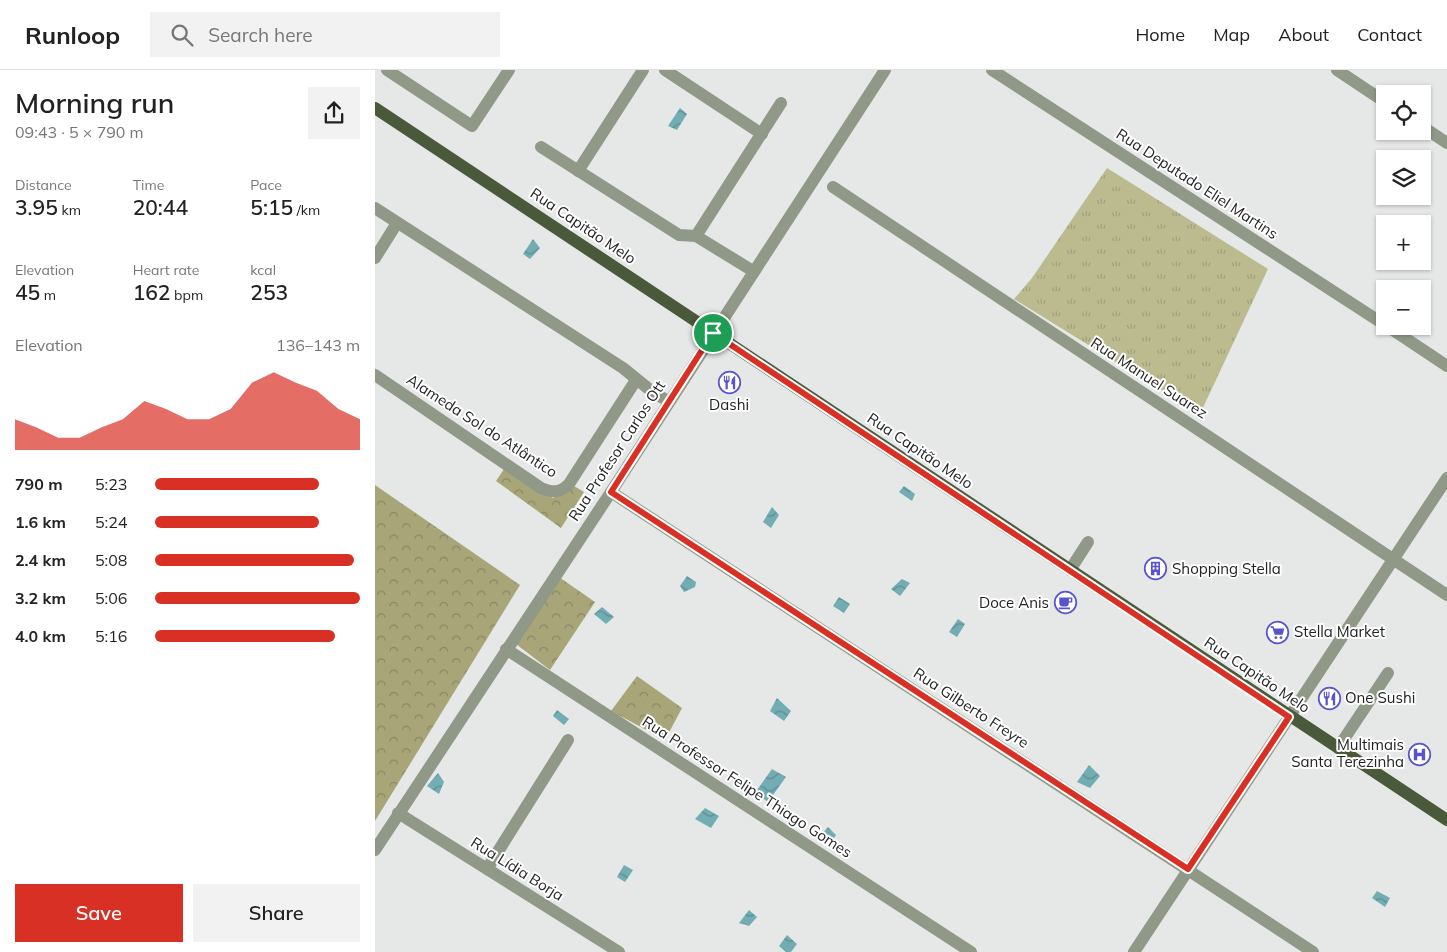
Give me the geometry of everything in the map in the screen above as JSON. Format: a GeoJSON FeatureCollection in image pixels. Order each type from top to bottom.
{"type":"FeatureCollection","features":[{"type":"Feature","properties":{"kind":"main road","name":"Rua Capitão Melo"},"geometry":{"type":"LineString","coordinates":[[375,108],[1289,717],[1447,820]]}},
{"type":"Feature","properties":{"kind":"street"},"geometry":{"type":"LineString","coordinates":[[387,70],[472,126],[509,70]]}},
{"type":"Feature","properties":{"kind":"street"},"geometry":{"type":"LineString","coordinates":[[578,171],[643,70]]}},
{"type":"Feature","properties":{"kind":"street"},"geometry":{"type":"LineString","coordinates":[[665,70],[762,134]]}},
{"type":"Feature","properties":{"kind":"street","name":"Rua Profesor Carlos Ott"},"geometry":{"type":"LineString","coordinates":[[375,850],[611,492],[885,70]]}},
{"type":"Feature","properties":{"kind":"street","name":"Rua Deputado Eliel Martins"},"geometry":{"type":"LineString","coordinates":[[992,70],[1376,319]]}},
{"type":"Feature","properties":{"kind":"street"},"geometry":{"type":"LineString","coordinates":[[1337,70],[1376,96]]}},
{"type":"Feature","properties":{"kind":"street"},"geometry":{"type":"LineString","coordinates":[[696,236],[781,103]]}},
{"type":"Feature","properties":{"kind":"street"},"geometry":{"type":"LineString","coordinates":[[1431,132],[1447,143]]}},
{"type":"Feature","properties":{"kind":"street"},"geometry":{"type":"LineString","coordinates":[[541,147],[679,236],[696,236],[753,271]]}},
{"type":"Feature","properties":{"kind":"street","name":"Rua Manuel Suarez"},"geometry":{"type":"LineString","coordinates":[[833,187],[1447,595]]}},
{"type":"Feature","properties":{"kind":"street"},"geometry":{"type":"LineString","coordinates":[[375,208],[623,368],[655,394],[669,401]]}},
{"type":"Feature","properties":{"kind":"street"},"geometry":{"type":"LineString","coordinates":[[375,258],[397,223]]}},
{"type":"Feature","properties":{"kind":"street","name":"Rua Deputado Eliel Martins"},"geometry":{"type":"LineString","coordinates":[[1401,335],[1447,366]]}},
{"type":"Feature","properties":{"kind":"street","name":"Alameda Sol do Atlântico"},"geometry":{"type":"LineString","coordinates":[[375,375],[541,488],[556,492],[569,484],[636,380]]}},
{"type":"Feature","properties":{"kind":"street"},"geometry":{"type":"LineString","coordinates":[[1133,952],[1447,478]]}},
{"type":"Feature","properties":{"kind":"street","name":"Rua Gilberto Freyre"},"geometry":{"type":"LineString","coordinates":[[611,492],[1313,952]]}},
{"type":"Feature","properties":{"kind":"street"},"geometry":{"type":"LineString","coordinates":[[1070,570],[1088,542]]}},
{"type":"Feature","properties":{"kind":"street","name":"Rua Professor Felipe Thiago Gomes"},"geometry":{"type":"LineString","coordinates":[[506,649],[971,952]]}},
{"type":"Feature","properties":{"kind":"street"},"geometry":{"type":"LineString","coordinates":[[1338,748],[1388,673]]}},
{"type":"Feature","properties":{"kind":"street"},"geometry":{"type":"LineString","coordinates":[[487,870],[568,740]]}},
{"type":"Feature","properties":{"kind":"street","name":"Rua Lídia Borja"},"geometry":{"type":"LineString","coordinates":[[398,813],[619,952]]}},
{"type":"Feature","properties":{"kind":"green space"},"geometry":{"type":"Polygon","coordinates":[[[1107,168],[1268,269],[1200,414],[1014,299],[1032,278],[1107,168]]]}},
{"type":"Feature","properties":{"kind":"green space"},"geometry":{"type":"Polygon","coordinates":[[[504,469],[553,498],[574,486],[584,492],[561,528],[496,481],[504,469]]]}},
{"type":"Feature","properties":{"kind":"green space"},"geometry":{"type":"Polygon","coordinates":[[[375,485],[520,585],[375,821],[375,485]]]}},
{"type":"Feature","properties":{"kind":"green space"},"geometry":{"type":"Polygon","coordinates":[[[559,577],[595,602],[550,670],[516,644],[559,577]]]}},
{"type":"Feature","properties":{"kind":"green space"},"geometry":{"type":"Polygon","coordinates":[[[637,676],[682,708],[665,740],[611,711],[637,676]]]}},
{"type":"Feature","properties":{"kind":"water"},"geometry":{"type":"Polygon","coordinates":[[[680,108],[687,114],[677,130],[668,126],[680,108]]]}},
{"type":"Feature","properties":{"kind":"water"},"geometry":{"type":"Polygon","coordinates":[[[533,239],[540,248],[530,259],[523,254],[533,239]]]}},
{"type":"Feature","properties":{"kind":"water"},"geometry":{"type":"Polygon","coordinates":[[[904,486],[915,494],[912,501],[899,492],[904,486]]]}},
{"type":"Feature","properties":{"kind":"water"},"geometry":{"type":"Polygon","coordinates":[[[772,507],[779,515],[771,528],[763,522],[772,507]]]}},
{"type":"Feature","properties":{"kind":"water"},"geometry":{"type":"Polygon","coordinates":[[[687,576],[696,582],[695,587],[684,592],[680,586],[687,576]]]}},
{"type":"Feature","properties":{"kind":"water"},"geometry":{"type":"Polygon","coordinates":[[[902,579],[910,583],[900,596],[891,589],[902,579]]]}},
{"type":"Feature","properties":{"kind":"water"},"geometry":{"type":"Polygon","coordinates":[[[839,597],[850,604],[844,613],[833,606],[839,597]]]}},
{"type":"Feature","properties":{"kind":"water"},"geometry":{"type":"Polygon","coordinates":[[[602,607],[614,617],[606,624],[594,614],[602,607]]]}},
{"type":"Feature","properties":{"kind":"water"},"geometry":{"type":"Polygon","coordinates":[[[958,619],[965,624],[957,637],[949,632],[958,619]]]}},
{"type":"Feature","properties":{"kind":"water"},"geometry":{"type":"Polygon","coordinates":[[[777,698],[791,711],[784,721],[770,711],[777,698]]]}},
{"type":"Feature","properties":{"kind":"water"},"geometry":{"type":"Polygon","coordinates":[[[557,710],[569,719],[564,725],[553,716],[557,710]]]}},
{"type":"Feature","properties":{"kind":"water"},"geometry":{"type":"Polygon","coordinates":[[[1089,765],[1100,776],[1090,788],[1077,782],[1089,765]]]}},
{"type":"Feature","properties":{"kind":"water"},"geometry":{"type":"Polygon","coordinates":[[[772,769],[786,777],[768,802],[755,793],[772,769]]]}},
{"type":"Feature","properties":{"kind":"water"},"geometry":{"type":"Polygon","coordinates":[[[438,773],[444,782],[439,794],[427,786],[438,773]]]}},
{"type":"Feature","properties":{"kind":"water"},"geometry":{"type":"Polygon","coordinates":[[[705,808],[719,816],[711,828],[695,819],[705,808]]]}},
{"type":"Feature","properties":{"kind":"water"},"geometry":{"type":"Polygon","coordinates":[[[828,827],[836,835],[830,844],[821,835],[828,827]]]}},
{"type":"Feature","properties":{"kind":"water"},"geometry":{"type":"Polygon","coordinates":[[[624,865],[633,870],[625,882],[617,877],[624,865]]]}},
{"type":"Feature","properties":{"kind":"water"},"geometry":{"type":"Polygon","coordinates":[[[1377,891],[1390,898],[1385,907],[1372,898],[1377,891]]]}},
{"type":"Feature","properties":{"kind":"water"},"geometry":{"type":"Polygon","coordinates":[[[749,910],[757,917],[749,926],[739,923],[749,910]]]}},
{"type":"Feature","properties":{"kind":"water"},"geometry":{"type":"Polygon","coordinates":[[[787,935],[797,944],[791,952],[786,952],[779,946],[787,935]]]}},
{"type":"Feature","properties":{"kind":"place","name":"Dashi"},"geometry":{"type":"Point","coordinates":[729,382]}},
{"type":"Feature","properties":{"kind":"place","name":"Shopping Stella"},"geometry":{"type":"Point","coordinates":[1156,569]}},
{"type":"Feature","properties":{"kind":"place","name":"Doce Anis"},"geometry":{"type":"Point","coordinates":[1065,603]}},
{"type":"Feature","properties":{"kind":"place","name":"Stella Market"},"geometry":{"type":"Point","coordinates":[1278,632]}},
{"type":"Feature","properties":{"kind":"place","name":"One Sushi"},"geometry":{"type":"Point","coordinates":[1329,698]}},
{"type":"Feature","properties":{"kind":"place","name":"Multimais Santa Terezinha"},"geometry":{"type":"Point","coordinates":[1420,754]}},
{"type":"Feature","properties":{"kind":"route"},"geometry":{"type":"LineString","coordinates":[[713,333],[1289,717],[1188,869],[611,492],[713,333]]}}]}
